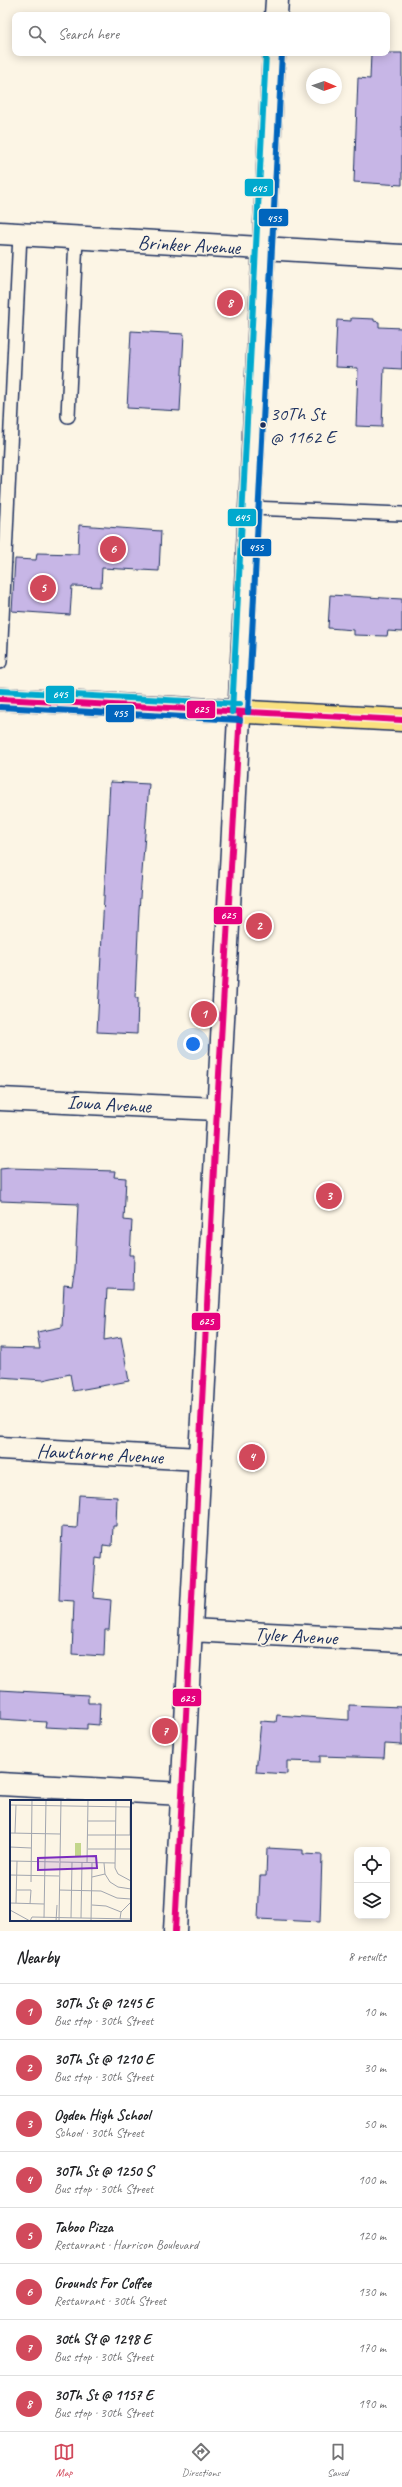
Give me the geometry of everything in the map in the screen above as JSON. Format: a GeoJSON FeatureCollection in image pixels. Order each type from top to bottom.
{"type":"FeatureCollection","features":[{"type":"Feature","properties":{"kind":"main road"},"geometry":{"type":"LineString","coordinates":[[0,699],[402,720]]}},
{"type":"Feature","properties":{"kind":"street"},"geometry":{"type":"LineString","coordinates":[[276,12],[277,0]]}},
{"type":"Feature","properties":{"kind":"street"},"geometry":{"type":"LineString","coordinates":[[175,1931],[217,1109],[266,249],[274,56]]}},
{"type":"Feature","properties":{"kind":"street","name":"Brinker Avenue"},"geometry":{"type":"LineString","coordinates":[[10,234],[402,256]]}},
{"type":"Feature","properties":{"kind":"street","name":"Iowa Avenue"},"geometry":{"type":"LineString","coordinates":[[0,1098],[217,1109]]}},
{"type":"Feature","properties":{"kind":"street","name":"Hawthorne Avenue"},"geometry":{"type":"LineString","coordinates":[[0,1448],[199,1459]]}},
{"type":"Feature","properties":{"kind":"street","name":"Tyler Avenue"},"geometry":{"type":"LineString","coordinates":[[191,1630],[402,1641]]}},
{"type":"Feature","properties":{"kind":"street"},"geometry":{"type":"LineString","coordinates":[[0,1784],[182,1794]]}},
{"type":"Feature","properties":{"kind":"lane"},"geometry":{"type":"LineString","coordinates":[[0,662],[10,234]]}},
{"type":"Feature","properties":{"kind":"lane"},"geometry":{"type":"LineString","coordinates":[[68,416],[76,238]]}},
{"type":"Feature","properties":{"kind":"lane"},"geometry":{"type":"LineString","coordinates":[[251,508],[402,514]]}},
{"type":"Feature","properties":{"kind":"building"},"geometry":{"type":"Polygon","coordinates":[[[390,53],[402,53],[402,185],[354,182],[358,78],[370,79],[371,56],[390,56],[390,53]]]}},
{"type":"Feature","properties":{"kind":"building"},"geometry":{"type":"Polygon","coordinates":[[[351,318],[374,319],[374,321],[379,322],[379,327],[402,328],[402,369],[384,368],[382,427],[356,426],[358,368],[335,367],[337,320],[351,321],[351,318]]]}},
{"type":"Feature","properties":{"kind":"building"},"geometry":{"type":"Polygon","coordinates":[[[131,331],[184,334],[180,411],[127,408],[131,331]]]}},
{"type":"Feature","properties":{"kind":"building"},"geometry":{"type":"Polygon","coordinates":[[[79,525],[161,531],[159,571],[102,568],[101,587],[72,586],[70,615],[12,611],[15,559],[36,560],[37,553],[78,554],[79,525]]]}},
{"type":"Feature","properties":{"kind":"building"},"geometry":{"type":"Polygon","coordinates":[[[330,595],[402,599],[402,632],[388,631],[387,636],[354,635],[354,630],[328,628],[330,595]]]}},
{"type":"Feature","properties":{"kind":"building"},"geometry":{"type":"Polygon","coordinates":[[[110,782],[149,784],[139,910],[135,998],[138,998],[137,1034],[97,1032],[110,782]]]}},
{"type":"Feature","properties":{"kind":"building"},"geometry":{"type":"Polygon","coordinates":[[[0,1169],[115,1171],[114,1177],[126,1178],[124,1220],[132,1221],[130,1255],[134,1255],[133,1290],[107,1289],[104,1340],[121,1337],[129,1381],[73,1391],[70,1374],[43,1380],[0,1377],[0,1348],[40,1349],[37,1332],[62,1327],[64,1285],[72,1286],[75,1269],[78,1204],[0,1201],[0,1169]]]}},
{"type":"Feature","properties":{"kind":"building"},"geometry":{"type":"Polygon","coordinates":[[[79,1495],[117,1497],[116,1526],[113,1526],[112,1546],[103,1545],[102,1559],[96,1558],[93,1598],[111,1600],[109,1630],[105,1630],[104,1656],[72,1654],[74,1601],[59,1600],[62,1527],[77,1528],[79,1495]]]}},
{"type":"Feature","properties":{"kind":"building"},"geometry":{"type":"Polygon","coordinates":[[[0,1690],[88,1695],[88,1703],[100,1703],[99,1725],[87,1724],[87,1729],[45,1727],[46,1722],[0,1719],[0,1690]]]}},
{"type":"Feature","properties":{"kind":"building"},"geometry":{"type":"Polygon","coordinates":[[[349,1705],[402,1707],[402,1745],[385,1744],[384,1758],[320,1756],[320,1762],[287,1761],[287,1774],[256,1772],[261,1721],[276,1722],[277,1715],[349,1720],[349,1705]]]}},
{"type":"Feature","properties":{"kind":"building"},"geometry":{"type":"Polygon","coordinates":[[[267,1848],[303,1850],[303,1854],[322,1855],[320,1922],[258,1919],[260,1876],[266,1876],[267,1848]]]}},
{"type":"Feature","properties":{"kind":"transit line","name":"645"},"geometry":{"type":"LineString","coordinates":[[232,712],[266,56]]}},
{"type":"Feature","properties":{"kind":"transit line","name":"455"},"geometry":{"type":"LineString","coordinates":[[248,712],[282,56]]}},
{"type":"Feature","properties":{"kind":"transit line","name":"645"},"geometry":{"type":"LineString","coordinates":[[0,691],[240,704]]}},
{"type":"Feature","properties":{"kind":"transit line","name":"625"},"geometry":{"type":"LineString","coordinates":[[0,699],[402,720]]}},
{"type":"Feature","properties":{"kind":"transit line","name":"455"},"geometry":{"type":"LineString","coordinates":[[0,707],[240,720]]}},
{"type":"Feature","properties":{"kind":"transit line","name":"625"},"geometry":{"type":"LineString","coordinates":[[175,1931],[217,1109],[240,712]]}},
{"type":"Feature","properties":{"kind":"place","name":"30Th St @ 1157 E"},"geometry":{"type":"Point","coordinates":[230,303]}},
{"type":"Feature","properties":{"kind":"place","name":"30Th St @ 1162 E"},"geometry":{"type":"Point","coordinates":[263,425]}},
{"type":"Feature","properties":{"kind":"place","name":"Grounds For Coffee"},"geometry":{"type":"Point","coordinates":[113,549]}},
{"type":"Feature","properties":{"kind":"place","name":"Taboo Pizza"},"geometry":{"type":"Point","coordinates":[43,588]}},
{"type":"Feature","properties":{"kind":"place","name":"30Th St @ 1210 E"},"geometry":{"type":"Point","coordinates":[259,926]}},
{"type":"Feature","properties":{"kind":"place","name":"30Th St @ 1245 E"},"geometry":{"type":"Point","coordinates":[204,1014]}},
{"type":"Feature","properties":{"kind":"place","name":"Ogden High School"},"geometry":{"type":"Point","coordinates":[329,1196]}},
{"type":"Feature","properties":{"kind":"place","name":"30Th St @ 1250 S"},"geometry":{"type":"Point","coordinates":[252,1457]}},
{"type":"Feature","properties":{"kind":"place","name":"30th St @ 1298 E"},"geometry":{"type":"Point","coordinates":[165,1731]}}]}
